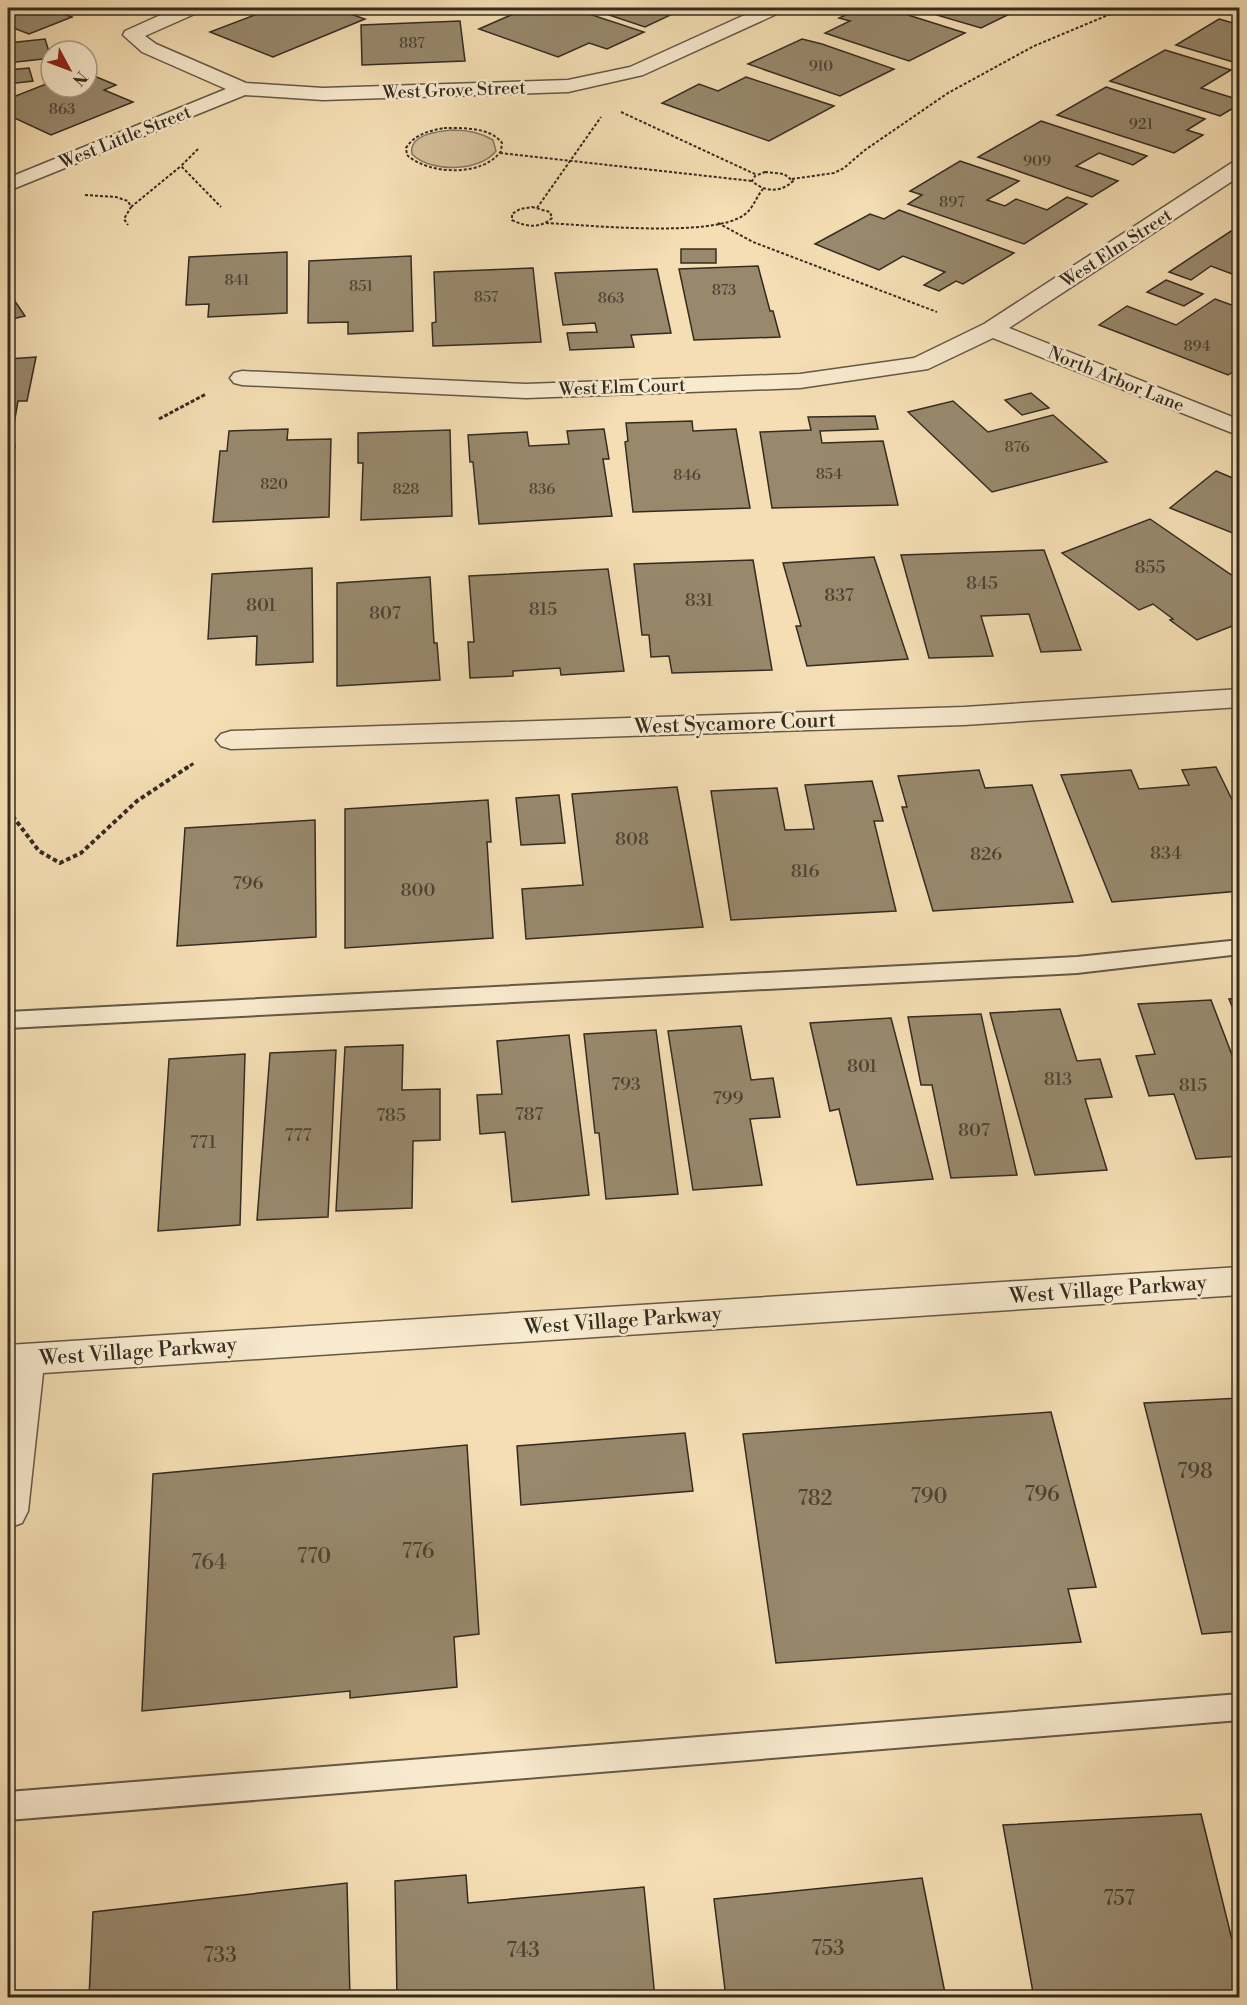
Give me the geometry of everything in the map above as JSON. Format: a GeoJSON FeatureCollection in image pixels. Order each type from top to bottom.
{"type":"FeatureCollection","features":[{"type":"Feature","properties":{"kind":"street","name":"West Grove Street"},"geometry":{"type":"LineString","coordinates":[[192,8],[132,35],[149,48],[243,89],[323,94],[568,86],[636,71],[774,8]]}},
{"type":"Feature","properties":{"kind":"street","name":"West Little Street"},"geometry":{"type":"LineString","coordinates":[[8,185],[243,89]]}},
{"type":"Feature","properties":{"kind":"street","name":"West Elm Street"},"geometry":{"type":"LineString","coordinates":[[992,329],[1239,166]]}},
{"type":"Feature","properties":{"kind":"street","name":"West Elm Court"},"geometry":{"type":"LineString","coordinates":[[242,378],[526,391],[800,381],[920,364],[992,329]]}},
{"type":"Feature","properties":{"kind":"street","name":"North Arbor Lane"},"geometry":{"type":"LineString","coordinates":[[992,329],[1239,429]]}},
{"type":"Feature","properties":{"kind":"street","name":"West Sycamore Court"},"geometry":{"type":"LineString","coordinates":[[231,740],[964,716],[1239,698]]}},
{"type":"Feature","properties":{"kind":"street","name":"West Village Parkway"},"geometry":{"type":"LineString","coordinates":[[16,1359],[1239,1281]]}},
{"type":"Feature","properties":{"kind":"street"},"geometry":{"type":"LineString","coordinates":[[8,1511],[16,1359]]}},
{"type":"Feature","properties":{"kind":"lane"},"geometry":{"type":"LineString","coordinates":[[8,1020],[1077,965],[1239,947]]}},
{"type":"Feature","properties":{"kind":"lane"},"geometry":{"type":"LineString","coordinates":[[8,1806],[1239,1707]]}},
{"type":"Feature","properties":{"kind":"path"},"geometry":{"type":"LineString","coordinates":[[620,112],[757,175],[778,172],[792,179],[834,172],[844,168],[948,93],[1034,46],[1125,8]]}},
{"type":"Feature","properties":{"kind":"path"},"geometry":{"type":"LineString","coordinates":[[537,207],[603,114]]}},
{"type":"Feature","properties":{"kind":"path"},"geometry":{"type":"LineString","coordinates":[[500,153],[502,144],[497,138],[481,131],[460,128],[429,131],[409,142],[406,148],[407,155],[414,162],[441,169],[473,168],[486,163],[500,153],[752,181],[764,189],[783,189],[791,184],[792,179]]}},
{"type":"Feature","properties":{"kind":"path"},"geometry":{"type":"LineString","coordinates":[[128,225],[124,219],[131,207],[181,166]]}},
{"type":"Feature","properties":{"kind":"path"},"geometry":{"type":"LineString","coordinates":[[752,181],[757,175]]}},
{"type":"Feature","properties":{"kind":"path"},"geometry":{"type":"LineString","coordinates":[[27,177],[67,194],[116,197],[128,201],[131,207]]}},
{"type":"Feature","properties":{"kind":"path"},"geometry":{"type":"LineString","coordinates":[[546,223],[552,215],[545,209],[537,207],[512,214],[512,220],[528,226],[546,223],[682,227],[718,224],[741,217],[750,211],[758,194],[764,189]]}},
{"type":"Feature","properties":{"kind":"path"},"geometry":{"type":"LineString","coordinates":[[718,224],[753,242],[847,280],[950,317],[992,329]]}},
{"type":"Feature","properties":{"kind":"path"},"geometry":{"type":"LineString","coordinates":[[159,419],[184,404],[242,378]]}},
{"type":"Feature","properties":{"kind":"path"},"geometry":{"type":"LineString","coordinates":[[8,810],[14,815],[30,843],[46,858],[60,863],[70,860],[81,853],[152,790],[231,740]]}},
{"type":"Feature","properties":{"kind":"shaded area"},"geometry":{"type":"Polygon","coordinates":[[[453,130],[474,132],[488,137],[493,140],[496,151],[479,163],[455,168],[430,164],[412,154],[412,147],[420,138],[453,130]]]}},
{"type":"Feature","properties":{"kind":"building"},"geometry":{"type":"Polygon","coordinates":[[[8,8],[68,8],[58,12],[72,17],[29,34],[8,26],[8,8]]]}},
{"type":"Feature","properties":{"kind":"building"},"geometry":{"type":"Polygon","coordinates":[[[273,8],[333,8],[365,19],[273,57],[210,32],[273,8]]]}},
{"type":"Feature","properties":{"kind":"building"},"geometry":{"type":"Polygon","coordinates":[[[527,8],[571,8],[644,32],[607,49],[589,43],[558,57],[479,29],[527,8]]]}},
{"type":"Feature","properties":{"kind":"building"},"geometry":{"type":"Polygon","coordinates":[[[588,8],[668,8],[679,11],[645,27],[588,8]]]}},
{"type":"Feature","properties":{"kind":"building"},"geometry":{"type":"Polygon","coordinates":[[[861,8],[886,8],[965,33],[909,61],[825,33],[850,21],[839,18],[861,8]]]}},
{"type":"Feature","properties":{"kind":"building"},"geometry":{"type":"Polygon","coordinates":[[[913,8],[1022,8],[981,28],[913,8]]]}},
{"type":"Feature","properties":{"kind":"building"},"geometry":{"type":"Polygon","coordinates":[[[1219,19],[1240,25],[1240,64],[1176,45],[1219,19]]]}},
{"type":"Feature","properties":{"kind":"building"},"geometry":{"type":"Polygon","coordinates":[[[460,21],[465,61],[362,65],[361,25],[460,21]]]}},
{"type":"Feature","properties":{"kind":"building"},"geometry":{"type":"Polygon","coordinates":[[[802,39],[894,69],[840,96],[748,64],[802,39]]]}},
{"type":"Feature","properties":{"kind":"building"},"geometry":{"type":"Polygon","coordinates":[[[39,40],[39,59],[8,63],[8,43],[39,40]]]}},
{"type":"Feature","properties":{"kind":"building"},"geometry":{"type":"Polygon","coordinates":[[[1165,50],[1231,70],[1201,88],[1240,100],[1240,104],[1220,116],[1110,81],[1165,50]]]}},
{"type":"Feature","properties":{"kind":"building"},"geometry":{"type":"Polygon","coordinates":[[[29,68],[33,81],[8,84],[8,70],[29,68]]]}},
{"type":"Feature","properties":{"kind":"building"},"geometry":{"type":"Polygon","coordinates":[[[746,77],[834,106],[769,141],[662,103],[699,84],[718,91],[746,77]]]}},
{"type":"Feature","properties":{"kind":"building"},"geometry":{"type":"Polygon","coordinates":[[[99,78],[116,85],[104,90],[133,102],[51,135],[8,115],[8,99],[39,87],[39,99],[99,99],[99,78]]]}},
{"type":"Feature","properties":{"kind":"building"},"geometry":{"type":"Polygon","coordinates":[[[1106,87],[1205,119],[1187,130],[1203,135],[1174,153],[1057,115],[1106,87]]]}},
{"type":"Feature","properties":{"kind":"building"},"geometry":{"type":"Polygon","coordinates":[[[1041,121],[1147,156],[1133,165],[1099,153],[1076,166],[1118,181],[1092,197],[978,157],[1041,121]]]}},
{"type":"Feature","properties":{"kind":"building"},"geometry":{"type":"Polygon","coordinates":[[[960,161],[1019,181],[987,200],[1005,206],[1016,199],[1047,210],[1067,197],[1087,204],[1024,244],[908,204],[922,195],[910,191],[960,161]]]}},
{"type":"Feature","properties":{"kind":"building"},"geometry":{"type":"Polygon","coordinates":[[[899,210],[1014,253],[963,284],[956,281],[939,291],[924,285],[945,272],[903,256],[879,270],[815,244],[870,214],[884,219],[899,210]]]}},
{"type":"Feature","properties":{"kind":"building"},"geometry":{"type":"Polygon","coordinates":[[[1231,231],[1240,234],[1240,277],[1211,266],[1191,280],[1169,272],[1231,231]]]}},
{"type":"Feature","properties":{"kind":"building"},"geometry":{"type":"Polygon","coordinates":[[[681,249],[716,249],[716,263],[681,263],[681,249]]]}},
{"type":"Feature","properties":{"kind":"building"},"geometry":{"type":"Polygon","coordinates":[[[287,252],[287,313],[208,317],[209,304],[186,305],[189,257],[287,252]]]}},
{"type":"Feature","properties":{"kind":"building"},"geometry":{"type":"Polygon","coordinates":[[[411,256],[413,331],[348,334],[348,322],[308,323],[309,261],[411,256]]]}},
{"type":"Feature","properties":{"kind":"building"},"geometry":{"type":"Polygon","coordinates":[[[758,266],[770,311],[773,311],[780,337],[694,340],[679,269],[758,266]]]}},
{"type":"Feature","properties":{"kind":"building"},"geometry":{"type":"Polygon","coordinates":[[[533,268],[541,342],[433,346],[432,323],[436,322],[434,272],[533,268]]]}},
{"type":"Feature","properties":{"kind":"building"},"geometry":{"type":"Polygon","coordinates":[[[657,269],[671,333],[631,335],[634,347],[570,350],[567,333],[597,332],[595,323],[563,325],[555,273],[657,269]]]}},
{"type":"Feature","properties":{"kind":"building"},"geometry":{"type":"Polygon","coordinates":[[[1166,280],[1203,294],[1184,306],[1147,292],[1166,280]]]}},
{"type":"Feature","properties":{"kind":"building"},"geometry":{"type":"Polygon","coordinates":[[[8,291],[25,316],[8,320],[8,291]]]}},
{"type":"Feature","properties":{"kind":"building"},"geometry":{"type":"Polygon","coordinates":[[[1215,299],[1240,308],[1240,367],[1228,375],[1099,325],[1127,306],[1176,325],[1215,299]]]}},
{"type":"Feature","properties":{"kind":"building"},"geometry":{"type":"Polygon","coordinates":[[[36,357],[27,401],[18,401],[14,424],[8,424],[8,359],[36,357]]]}},
{"type":"Feature","properties":{"kind":"building"},"geometry":{"type":"Polygon","coordinates":[[[1031,393],[1049,408],[1022,415],[1005,400],[1031,393]]]}},
{"type":"Feature","properties":{"kind":"building"},"geometry":{"type":"Polygon","coordinates":[[[953,401],[988,432],[1053,415],[1107,462],[992,492],[908,412],[953,401]]]}},
{"type":"Feature","properties":{"kind":"building"},"geometry":{"type":"Polygon","coordinates":[[[875,416],[878,429],[820,431],[822,443],[883,441],[898,505],[772,508],[760,432],[811,430],[808,417],[875,416]]]}},
{"type":"Feature","properties":{"kind":"building"},"geometry":{"type":"Polygon","coordinates":[[[692,421],[693,431],[736,429],[750,508],[633,512],[625,442],[628,441],[626,423],[692,421]]]}},
{"type":"Feature","properties":{"kind":"building"},"geometry":{"type":"Polygon","coordinates":[[[288,429],[287,440],[331,439],[329,517],[213,522],[220,451],[227,451],[229,431],[288,429]]]}},
{"type":"Feature","properties":{"kind":"building"},"geometry":{"type":"Polygon","coordinates":[[[604,429],[609,459],[603,459],[612,516],[479,524],[468,435],[527,432],[529,446],[569,444],[567,431],[604,429]]]}},
{"type":"Feature","properties":{"kind":"building"},"geometry":{"type":"Polygon","coordinates":[[[450,430],[452,516],[361,520],[363,463],[358,463],[358,433],[450,430]]]}},
{"type":"Feature","properties":{"kind":"building"},"geometry":{"type":"Polygon","coordinates":[[[8,445],[15,445],[8,487],[8,445]]]}},
{"type":"Feature","properties":{"kind":"building"},"geometry":{"type":"Polygon","coordinates":[[[1216,471],[1240,481],[1240,536],[1170,508],[1216,471]]]}},
{"type":"Feature","properties":{"kind":"building"},"geometry":{"type":"Polygon","coordinates":[[[1150,519],[1240,581],[1240,623],[1197,640],[1153,604],[1139,610],[1062,553],[1150,519]]]}},
{"type":"Feature","properties":{"kind":"building"},"geometry":{"type":"Polygon","coordinates":[[[1044,550],[1081,650],[1041,652],[1029,614],[981,616],[993,656],[929,658],[901,555],[1044,550]]]}},
{"type":"Feature","properties":{"kind":"building"},"geometry":{"type":"Polygon","coordinates":[[[874,557],[908,659],[807,666],[796,626],[801,626],[783,563],[874,557]]]}},
{"type":"Feature","properties":{"kind":"building"},"geometry":{"type":"Polygon","coordinates":[[[753,560],[772,670],[672,673],[669,656],[651,657],[649,635],[642,635],[634,564],[753,560]]]}},
{"type":"Feature","properties":{"kind":"building"},"geometry":{"type":"Polygon","coordinates":[[[312,568],[313,662],[256,665],[257,636],[208,639],[212,574],[312,568]]]}},
{"type":"Feature","properties":{"kind":"building"},"geometry":{"type":"Polygon","coordinates":[[[608,569],[624,671],[561,675],[560,668],[513,671],[513,676],[470,678],[468,642],[474,642],[469,576],[608,569]]]}},
{"type":"Feature","properties":{"kind":"building"},"geometry":{"type":"Polygon","coordinates":[[[430,577],[434,643],[437,643],[440,680],[337,686],[337,583],[430,577]]]}},
{"type":"Feature","properties":{"kind":"building"},"geometry":{"type":"Polygon","coordinates":[[[1216,767],[1240,816],[1240,891],[1112,902],[1061,775],[1131,770],[1139,789],[1189,785],[1182,770],[1216,767]]]}},
{"type":"Feature","properties":{"kind":"building"},"geometry":{"type":"Polygon","coordinates":[[[979,770],[985,788],[1032,785],[1073,902],[933,911],[902,807],[907,807],[898,776],[979,770]]]}},
{"type":"Feature","properties":{"kind":"building"},"geometry":{"type":"Polygon","coordinates":[[[872,781],[883,821],[874,821],[896,911],[731,920],[711,791],[777,788],[785,830],[814,829],[805,785],[872,781]]]}},
{"type":"Feature","properties":{"kind":"building"},"geometry":{"type":"Polygon","coordinates":[[[677,787],[703,927],[526,939],[522,889],[583,885],[572,794],[677,787]]]}},
{"type":"Feature","properties":{"kind":"building"},"geometry":{"type":"Polygon","coordinates":[[[559,795],[565,843],[521,845],[516,798],[559,795]]]}},
{"type":"Feature","properties":{"kind":"building"},"geometry":{"type":"Polygon","coordinates":[[[488,800],[491,842],[487,842],[493,938],[345,948],[345,809],[488,800]]]}},
{"type":"Feature","properties":{"kind":"building"},"geometry":{"type":"Polygon","coordinates":[[[315,820],[316,937],[177,946],[185,828],[315,820]]]}},
{"type":"Feature","properties":{"kind":"building"},"geometry":{"type":"Polygon","coordinates":[[[1240,998],[1240,1026],[1229,999],[1240,998]]]}},
{"type":"Feature","properties":{"kind":"building"},"geometry":{"type":"Polygon","coordinates":[[[1211,1000],[1240,1076],[1240,1156],[1196,1159],[1174,1094],[1149,1096],[1136,1056],[1155,1054],[1138,1004],[1211,1000]]]}},
{"type":"Feature","properties":{"kind":"building"},"geometry":{"type":"Polygon","coordinates":[[[1060,1009],[1077,1061],[1100,1059],[1112,1097],[1085,1099],[1107,1170],[1035,1175],[990,1013],[1060,1009]]]}},
{"type":"Feature","properties":{"kind":"building"},"geometry":{"type":"Polygon","coordinates":[[[981,1014],[1017,1175],[951,1178],[932,1085],[921,1085],[908,1017],[981,1014]]]}},
{"type":"Feature","properties":{"kind":"building"},"geometry":{"type":"Polygon","coordinates":[[[891,1018],[933,1179],[857,1185],[839,1109],[830,1111],[810,1023],[891,1018]]]}},
{"type":"Feature","properties":{"kind":"building"},"geometry":{"type":"Polygon","coordinates":[[[741,1026],[751,1080],[773,1078],[780,1117],[750,1119],[762,1185],[693,1190],[668,1031],[741,1026]]]}},
{"type":"Feature","properties":{"kind":"building"},"geometry":{"type":"Polygon","coordinates":[[[656,1030],[678,1194],[606,1199],[599,1133],[595,1133],[584,1034],[656,1030]]]}},
{"type":"Feature","properties":{"kind":"building"},"geometry":{"type":"Polygon","coordinates":[[[569,1035],[589,1195],[512,1202],[505,1132],[480,1134],[477,1095],[502,1094],[497,1041],[569,1035]]]}},
{"type":"Feature","properties":{"kind":"building"},"geometry":{"type":"Polygon","coordinates":[[[403,1045],[402,1090],[440,1089],[440,1140],[413,1141],[412,1208],[336,1211],[345,1047],[403,1045]]]}},
{"type":"Feature","properties":{"kind":"building"},"geometry":{"type":"Polygon","coordinates":[[[336,1050],[328,1217],[257,1220],[270,1053],[336,1050]]]}},
{"type":"Feature","properties":{"kind":"building"},"geometry":{"type":"Polygon","coordinates":[[[245,1054],[240,1225],[158,1231],[169,1059],[245,1054]]]}},
{"type":"Feature","properties":{"kind":"building"},"geometry":{"type":"Polygon","coordinates":[[[1240,1398],[1240,1631],[1202,1634],[1144,1403],[1240,1398]]]}},
{"type":"Feature","properties":{"kind":"building"},"geometry":{"type":"Polygon","coordinates":[[[1051,1412],[1096,1587],[1068,1589],[1081,1642],[776,1663],[743,1434],[1051,1412]]]}},
{"type":"Feature","properties":{"kind":"building"},"geometry":{"type":"Polygon","coordinates":[[[685,1433],[693,1491],[521,1505],[517,1446],[685,1433]]]}},
{"type":"Feature","properties":{"kind":"building"},"geometry":{"type":"Polygon","coordinates":[[[467,1445],[479,1634],[454,1637],[457,1687],[350,1698],[350,1691],[142,1711],[153,1474],[467,1445]]]}},
{"type":"Feature","properties":{"kind":"building"},"geometry":{"type":"Polygon","coordinates":[[[1201,1814],[1240,1972],[1240,1998],[1034,1998],[1003,1825],[1201,1814]]]}},
{"type":"Feature","properties":{"kind":"building"},"geometry":{"type":"Polygon","coordinates":[[[466,1875],[468,1903],[644,1887],[655,1998],[397,1998],[395,1881],[466,1875]]]}},
{"type":"Feature","properties":{"kind":"building"},"geometry":{"type":"Polygon","coordinates":[[[922,1878],[946,1998],[726,1998],[714,1899],[922,1878]]]}},
{"type":"Feature","properties":{"kind":"building"},"geometry":{"type":"Polygon","coordinates":[[[347,1883],[350,1998],[89,1998],[93,1912],[347,1883]]]}}]}
